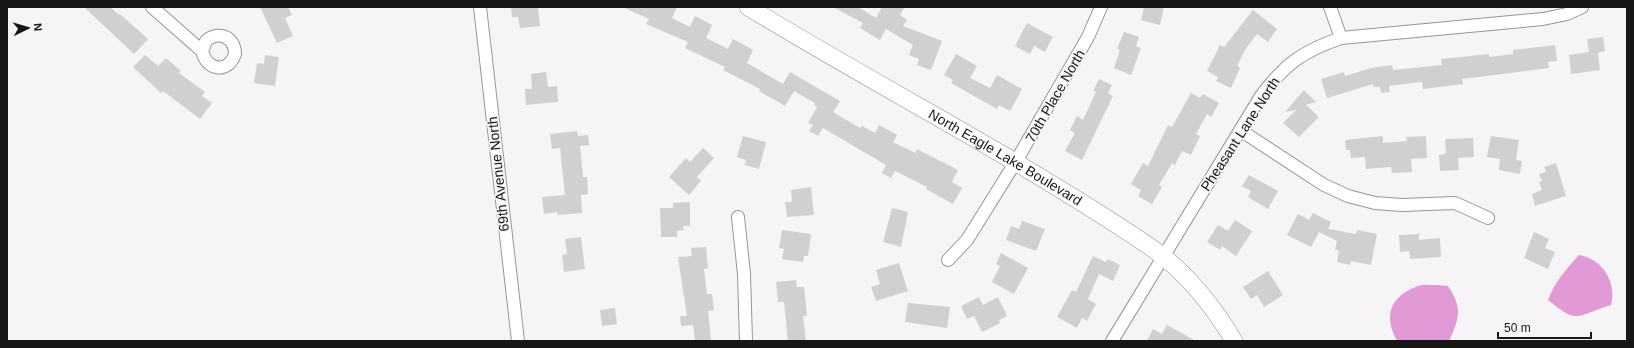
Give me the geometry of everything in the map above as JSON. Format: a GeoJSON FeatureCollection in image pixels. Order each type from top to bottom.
{"type":"FeatureCollection","features":[{"type":"Feature","properties":{"kind":"street"},"geometry":{"type":"LineString","coordinates":[[152,7],[202,52]]}},
{"type":"Feature","properties":{"kind":"street","name":"69th Avenue North"},"geometry":{"type":"LineString","coordinates":[[480,7],[518,341]]}},
{"type":"Feature","properties":{"kind":"street","name":"North Eagle Lake Boulevard"},"geometry":{"type":"LineString","coordinates":[[748,7],[838,61],[1015,163],[1120,226],[1163,255],[1201,293],[1222,320],[1234,341]]}},
{"type":"Feature","properties":{"kind":"street","name":"70th Place North"},"geometry":{"type":"LineString","coordinates":[[948,260],[968,240],[1015,163],[1088,38],[1101,7]]}},
{"type":"Feature","properties":{"kind":"street"},"geometry":{"type":"LineString","coordinates":[[1330,7],[1341,38]]}},
{"type":"Feature","properties":{"kind":"street","name":"Pheasant Lane North"},"geometry":{"type":"LineString","coordinates":[[1112,341],[1261,96],[1277,75],[1298,57],[1321,45],[1341,38],[1543,19],[1567,14],[1582,7]]}},
{"type":"Feature","properties":{"kind":"street"},"geometry":{"type":"LineString","coordinates":[[1240,130],[1324,185],[1348,196],[1375,203],[1402,205],[1455,203],[1488,218]]}},
{"type":"Feature","properties":{"kind":"street"},"geometry":{"type":"LineString","coordinates":[[738,217],[744,274],[746,341]]}},
{"type":"Feature","properties":{"kind":"shaded area"},"geometry":{"type":"Polygon","coordinates":[[[1579,255],[1588,257],[1595,261],[1606,273],[1612,288],[1612,297],[1611,305],[1584,315],[1573,316],[1558,308],[1548,300],[1561,276],[1579,255]]]}},
{"type":"Feature","properties":{"kind":"shaded area"},"geometry":{"type":"Polygon","coordinates":[[[1418,286],[1448,286],[1458,307],[1457,320],[1449,341],[1397,341],[1390,323],[1390,315],[1395,301],[1408,290],[1418,286]]]}},
{"type":"Feature","properties":{"kind":"building"},"geometry":{"type":"Polygon","coordinates":[[[84,7],[110,7],[148,39],[134,54],[84,7]]]}},
{"type":"Feature","properties":{"kind":"building"},"geometry":{"type":"Polygon","coordinates":[[[260,7],[288,7],[292,15],[285,18],[293,36],[277,43],[260,7]]]}},
{"type":"Feature","properties":{"kind":"building"},"geometry":{"type":"Polygon","coordinates":[[[511,7],[538,7],[540,26],[520,28],[518,17],[512,17],[511,7]]]}},
{"type":"Feature","properties":{"kind":"building"},"geometry":{"type":"Polygon","coordinates":[[[622,7],[677,7],[672,18],[690,27],[695,16],[712,25],[706,38],[728,49],[733,39],[753,50],[747,63],[783,84],[790,72],[840,101],[833,112],[860,128],[862,126],[875,133],[879,125],[897,135],[893,142],[915,153],[917,149],[958,170],[952,182],[962,188],[953,204],[926,189],[927,187],[895,171],[891,178],[882,173],[886,165],[823,128],[818,136],[809,131],[813,125],[808,123],[817,107],[814,105],[815,103],[794,91],[785,106],[759,91],[760,89],[723,70],[725,67],[685,48],[688,42],[646,24],[649,19],[622,7]]]}},
{"type":"Feature","properties":{"kind":"building"},"geometry":{"type":"Polygon","coordinates":[[[833,7],[858,7],[876,18],[882,7],[905,7],[900,15],[907,20],[903,26],[942,41],[931,70],[917,65],[919,59],[909,55],[913,45],[886,29],[880,40],[860,28],[863,23],[833,7]]]}},
{"type":"Feature","properties":{"kind":"building"},"geometry":{"type":"Polygon","coordinates":[[[1144,7],[1164,7],[1160,25],[1141,20],[1144,7]]]}},
{"type":"Feature","properties":{"kind":"building"},"geometry":{"type":"Polygon","coordinates":[[[1253,10],[1277,29],[1268,42],[1257,34],[1245,50],[1237,66],[1240,68],[1231,88],[1216,81],[1218,77],[1207,71],[1220,45],[1224,47],[1253,10]]]}},
{"type":"Feature","properties":{"kind":"building"},"geometry":{"type":"Polygon","coordinates":[[[1027,23],[1053,37],[1045,52],[1034,46],[1030,54],[1015,46],[1027,23]]]}},
{"type":"Feature","properties":{"kind":"building"},"geometry":{"type":"Polygon","coordinates":[[[1124,32],[1139,37],[1136,46],[1141,48],[1131,75],[1114,68],[1120,50],[1117,49],[1124,32]]]}},
{"type":"Feature","properties":{"kind":"building"},"geometry":{"type":"Polygon","coordinates":[[[1603,37],[1605,51],[1598,53],[1600,70],[1571,74],[1569,55],[1589,52],[1587,39],[1603,37]]]}},
{"type":"Feature","properties":{"kind":"building"},"geometry":{"type":"Polygon","coordinates":[[[1555,45],[1557,61],[1548,62],[1549,68],[1462,79],[1463,84],[1423,89],[1422,82],[1389,86],[1390,92],[1381,93],[1380,87],[1374,87],[1373,84],[1327,98],[1321,79],[1344,72],[1345,76],[1371,68],[1392,65],[1393,70],[1442,65],[1441,59],[1489,54],[1489,57],[1513,54],[1513,50],[1555,45]]]}},
{"type":"Feature","properties":{"kind":"building"},"geometry":{"type":"Polygon","coordinates":[[[956,54],[977,66],[970,78],[990,88],[997,75],[1022,89],[1010,111],[999,105],[997,109],[951,83],[953,80],[944,75],[956,54]]]}},
{"type":"Feature","properties":{"kind":"building"},"geometry":{"type":"Polygon","coordinates":[[[145,55],[158,66],[166,58],[181,71],[179,73],[205,92],[202,96],[212,103],[200,119],[163,91],[161,93],[133,67],[145,55]]]}},
{"type":"Feature","properties":{"kind":"building"},"geometry":{"type":"Polygon","coordinates":[[[265,55],[279,57],[275,86],[254,83],[257,63],[264,64],[265,55]]]}},
{"type":"Feature","properties":{"kind":"building"},"geometry":{"type":"Polygon","coordinates":[[[546,72],[548,87],[557,86],[558,102],[526,105],[525,89],[532,89],[531,74],[546,72]]]}},
{"type":"Feature","properties":{"kind":"building"},"geometry":{"type":"Polygon","coordinates":[[[1099,79],[1112,85],[1108,93],[1113,96],[1082,160],[1065,151],[1075,133],[1070,130],[1077,116],[1083,120],[1096,92],[1093,91],[1099,79]]]}},
{"type":"Feature","properties":{"kind":"building"},"geometry":{"type":"Polygon","coordinates":[[[1304,90],[1316,102],[1306,105],[1319,117],[1299,137],[1283,123],[1296,110],[1285,112],[1304,90]]]}},
{"type":"Feature","properties":{"kind":"building"},"geometry":{"type":"Polygon","coordinates":[[[1191,93],[1200,98],[1203,94],[1219,103],[1211,117],[1207,114],[1196,134],[1200,136],[1191,155],[1182,151],[1175,165],[1172,163],[1159,185],[1162,187],[1152,204],[1138,196],[1141,190],[1131,184],[1143,163],[1148,166],[1168,125],[1172,127],[1191,93]]]}},
{"type":"Feature","properties":{"kind":"building"},"geometry":{"type":"Polygon","coordinates":[[[577,131],[578,136],[588,135],[589,145],[580,146],[583,177],[587,177],[588,194],[581,195],[582,213],[558,215],[557,212],[544,214],[542,197],[565,195],[560,148],[552,149],[550,134],[577,131]]]}},
{"type":"Feature","properties":{"kind":"building"},"geometry":{"type":"Polygon","coordinates":[[[743,136],[766,142],[759,169],[745,165],[746,160],[737,157],[743,136]]]}},
{"type":"Feature","properties":{"kind":"building"},"geometry":{"type":"Polygon","coordinates":[[[1383,136],[1383,143],[1407,141],[1406,137],[1426,136],[1427,158],[1411,159],[1412,172],[1392,173],[1391,167],[1366,169],[1365,157],[1351,158],[1350,150],[1346,150],[1345,140],[1383,136]]]}},
{"type":"Feature","properties":{"kind":"building"},"geometry":{"type":"Polygon","coordinates":[[[1491,136],[1519,140],[1516,160],[1522,161],[1520,174],[1499,170],[1500,159],[1487,157],[1491,136]]]}},
{"type":"Feature","properties":{"kind":"building"},"geometry":{"type":"Polygon","coordinates":[[[1473,138],[1474,157],[1458,158],[1459,170],[1440,171],[1439,155],[1446,154],[1445,139],[1473,138]]]}},
{"type":"Feature","properties":{"kind":"building"},"geometry":{"type":"Polygon","coordinates":[[[703,148],[714,158],[697,177],[701,181],[689,195],[669,177],[686,158],[690,162],[703,148]]]}},
{"type":"Feature","properties":{"kind":"building"},"geometry":{"type":"Polygon","coordinates":[[[1556,163],[1566,196],[1535,206],[1532,194],[1542,190],[1539,182],[1542,181],[1539,174],[1546,172],[1544,167],[1556,163]]]}},
{"type":"Feature","properties":{"kind":"building"},"geometry":{"type":"Polygon","coordinates":[[[1249,175],[1278,191],[1268,209],[1248,197],[1251,191],[1242,186],[1249,175]]]}},
{"type":"Feature","properties":{"kind":"building"},"geometry":{"type":"Polygon","coordinates":[[[811,187],[814,215],[787,217],[785,202],[792,202],[791,190],[811,187]]]}},
{"type":"Feature","properties":{"kind":"building"},"geometry":{"type":"Polygon","coordinates":[[[690,202],[690,226],[683,226],[684,230],[677,231],[677,237],[661,237],[660,208],[673,208],[673,203],[690,202]]]}},
{"type":"Feature","properties":{"kind":"building"},"geometry":{"type":"Polygon","coordinates":[[[892,208],[908,212],[901,247],[883,242],[892,208]]]}},
{"type":"Feature","properties":{"kind":"building"},"geometry":{"type":"Polygon","coordinates":[[[1313,213],[1331,222],[1328,229],[1356,234],[1357,230],[1377,234],[1371,265],[1351,261],[1350,265],[1337,262],[1339,250],[1335,250],[1337,241],[1319,232],[1311,247],[1287,235],[1298,214],[1309,220],[1313,213]]]}},
{"type":"Feature","properties":{"kind":"building"},"geometry":{"type":"Polygon","coordinates":[[[1235,220],[1252,231],[1236,256],[1222,246],[1220,250],[1207,242],[1218,225],[1228,231],[1235,220]]]}},
{"type":"Feature","properties":{"kind":"building"},"geometry":{"type":"Polygon","coordinates":[[[1022,221],[1045,229],[1036,251],[1006,240],[1011,226],[1019,229],[1022,221]]]}},
{"type":"Feature","properties":{"kind":"building"},"geometry":{"type":"Polygon","coordinates":[[[782,230],[811,234],[808,256],[804,256],[803,262],[782,259],[784,249],[779,248],[782,230]]]}},
{"type":"Feature","properties":{"kind":"building"},"geometry":{"type":"Polygon","coordinates":[[[1534,232],[1549,239],[1545,248],[1555,252],[1548,269],[1524,258],[1534,232]]]}},
{"type":"Feature","properties":{"kind":"building"},"geometry":{"type":"Polygon","coordinates":[[[1419,234],[1419,240],[1440,238],[1441,257],[1410,259],[1409,251],[1400,252],[1399,235],[1419,234]]]}},
{"type":"Feature","properties":{"kind":"building"},"geometry":{"type":"Polygon","coordinates":[[[581,237],[585,269],[564,272],[562,255],[567,254],[565,239],[581,237]]]}},
{"type":"Feature","properties":{"kind":"building"},"geometry":{"type":"Polygon","coordinates":[[[706,247],[708,268],[704,269],[707,294],[712,294],[714,310],[708,311],[711,341],[695,341],[693,325],[681,326],[680,316],[687,316],[678,257],[692,256],[691,248],[706,247]]]}},
{"type":"Feature","properties":{"kind":"building"},"geometry":{"type":"Polygon","coordinates":[[[1001,253],[1028,268],[1014,294],[992,282],[1000,266],[996,264],[1001,253]]]}},
{"type":"Feature","properties":{"kind":"building"},"geometry":{"type":"Polygon","coordinates":[[[1093,256],[1106,262],[1108,259],[1120,265],[1113,281],[1099,274],[1088,299],[1096,304],[1087,321],[1082,318],[1077,328],[1057,317],[1072,290],[1076,292],[1093,256]]]}},
{"type":"Feature","properties":{"kind":"building"},"geometry":{"type":"Polygon","coordinates":[[[899,263],[908,291],[876,301],[871,287],[880,284],[876,270],[899,263]]]}},
{"type":"Feature","properties":{"kind":"building"},"geometry":{"type":"Polygon","coordinates":[[[1268,271],[1283,295],[1264,307],[1257,295],[1251,299],[1243,287],[1268,271]]]}},
{"type":"Feature","properties":{"kind":"building"},"geometry":{"type":"Polygon","coordinates":[[[796,280],[797,287],[804,287],[807,316],[803,316],[806,341],[788,341],[784,302],[778,302],[776,282],[796,280]]]}},
{"type":"Feature","properties":{"kind":"building"},"geometry":{"type":"Polygon","coordinates":[[[979,297],[983,305],[998,297],[1007,316],[999,320],[1000,323],[982,332],[974,316],[967,319],[961,306],[979,297]]]}},
{"type":"Feature","properties":{"kind":"building"},"geometry":{"type":"Polygon","coordinates":[[[908,303],[950,307],[947,328],[905,322],[908,303]]]}},
{"type":"Feature","properties":{"kind":"building"},"geometry":{"type":"Polygon","coordinates":[[[615,308],[617,324],[602,326],[600,310],[615,308]]]}},
{"type":"Feature","properties":{"kind":"building"},"geometry":{"type":"Polygon","coordinates":[[[1167,325],[1196,341],[1147,341],[1153,329],[1162,334],[1167,325]]]}}]}
